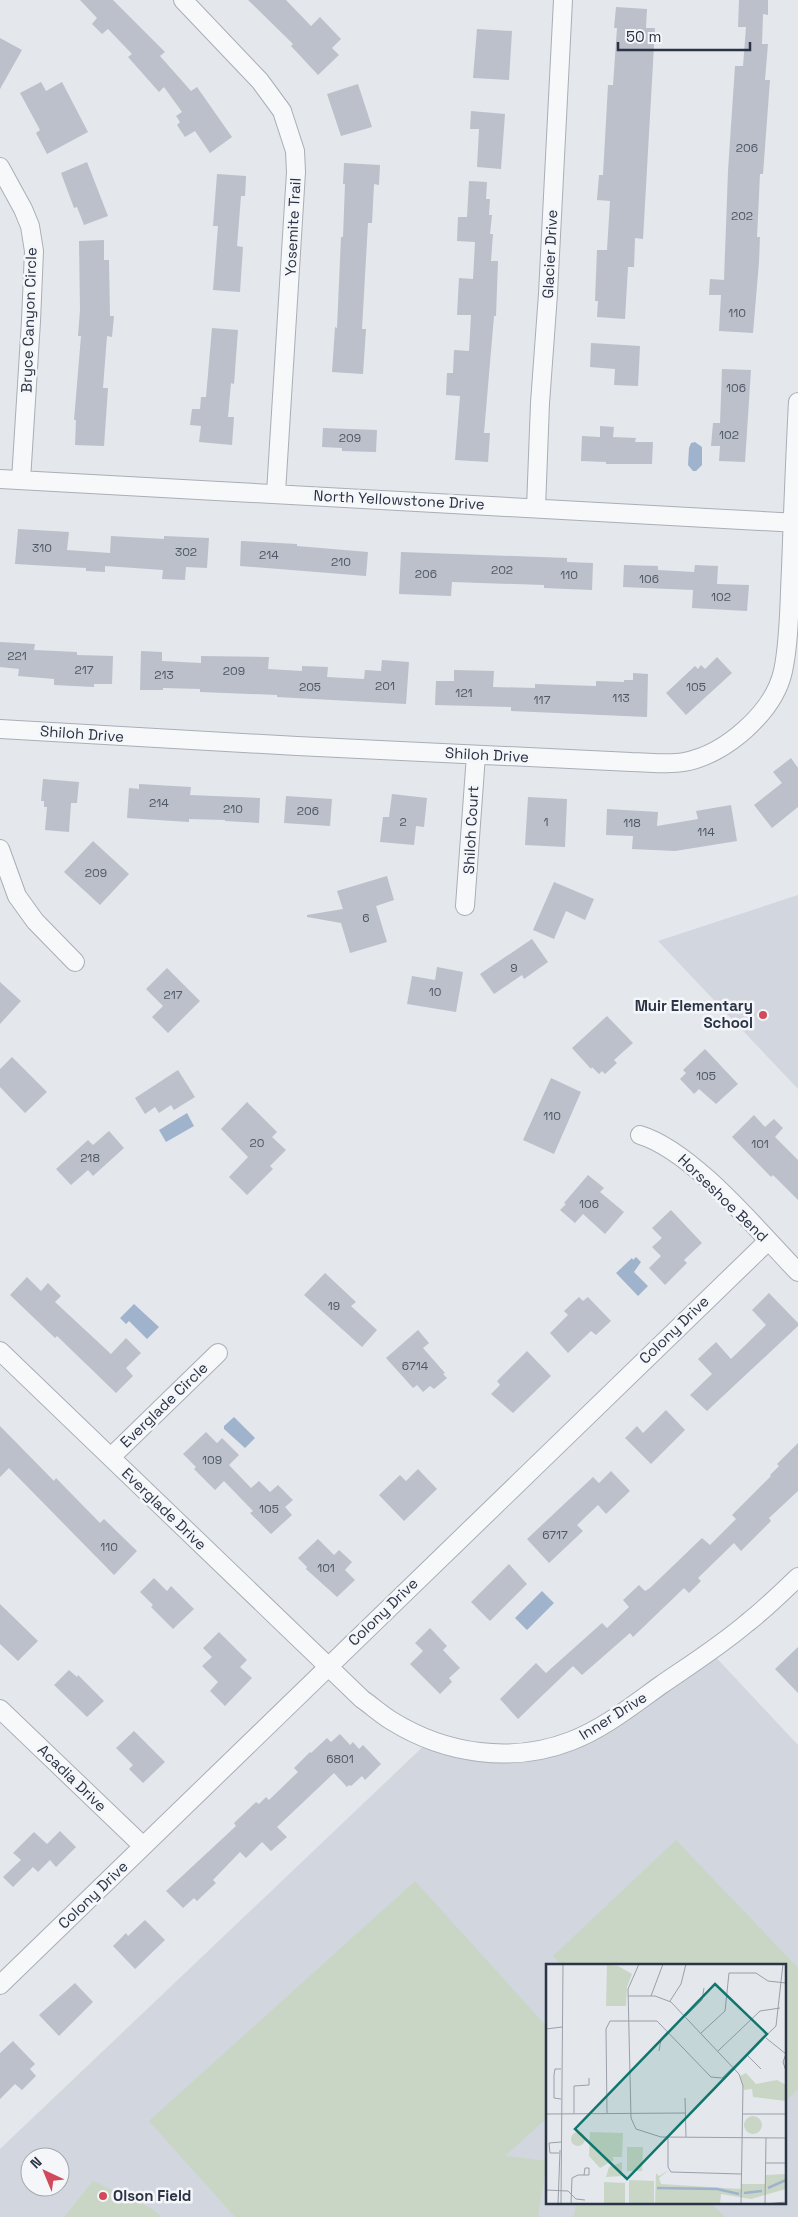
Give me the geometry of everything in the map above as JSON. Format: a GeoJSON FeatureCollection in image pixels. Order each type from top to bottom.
{"type":"FeatureCollection","features":[{"type":"Feature","properties":{"kind":"street","name":"Yosemite Trail"},"geometry":{"type":"LineString","coordinates":[[183,0],[260,81],[282,111],[295,151],[296,172],[276,494]]}},
{"type":"Feature","properties":{"kind":"street","name":"Glacier Drive"},"geometry":{"type":"LineString","coordinates":[[536,508],[540,403],[563,0]]}},
{"type":"Feature","properties":{"kind":"street","name":"Bryce Canyon Circle"},"geometry":{"type":"LineString","coordinates":[[0,167],[30,226],[34,251],[21,480]]}},
{"type":"Feature","properties":{"kind":"street","name":"Shiloh Drive"},"geometry":{"type":"LineString","coordinates":[[0,729],[476,755],[683,762],[702,757],[722,748],[757,717],[777,687],[783,671],[796,522],[798,402]]}},
{"type":"Feature","properties":{"kind":"street","name":"North Yellowstone Drive"},"geometry":{"type":"LineString","coordinates":[[0,478],[796,522]]}},
{"type":"Feature","properties":{"kind":"street","name":"Shiloh Court"},"geometry":{"type":"LineString","coordinates":[[465,906],[476,755]]}},
{"type":"Feature","properties":{"kind":"street"},"geometry":{"type":"LineString","coordinates":[[0,849],[17,896],[35,921],[75,962]]}},
{"type":"Feature","properties":{"kind":"street","name":"Horseshoe Bend"},"geometry":{"type":"LineString","coordinates":[[640,1135],[675,1152],[694,1168],[798,1272]]}},
{"type":"Feature","properties":{"kind":"street","name":"Colony Drive"},"geometry":{"type":"LineString","coordinates":[[0,1984],[768,1241]]}},
{"type":"Feature","properties":{"kind":"street","name":"Everglade Drive"},"geometry":{"type":"LineString","coordinates":[[0,1351],[328,1666]]}},
{"type":"Feature","properties":{"kind":"street","name":"Everglade Circle"},"geometry":{"type":"LineString","coordinates":[[111,1457],[218,1353]]}},
{"type":"Feature","properties":{"kind":"street","name":"Inner Drive"},"geometry":{"type":"LineString","coordinates":[[328,1666],[362,1698],[392,1721],[430,1740],[456,1749],[490,1754],[520,1753],[548,1748],[572,1741],[596,1729],[636,1703],[743,1627],[798,1578]]}},
{"type":"Feature","properties":{"kind":"street","name":"Acadia Drive"},"geometry":{"type":"LineString","coordinates":[[0,1709],[143,1846]]}},
{"type":"Feature","properties":{"kind":"shaded area","name":"Muir Elementary School"},"geometry":{"type":"Polygon","coordinates":[[[798,895],[798,1089],[658,941],[798,895]]]}},
{"type":"Feature","properties":{"kind":"shaded area"},"geometry":{"type":"Polygon","coordinates":[[[710,1651],[798,1745],[798,2217],[0,2217],[0,2149],[430,1740],[548,1749],[710,1651]]]}},
{"type":"Feature","properties":{"kind":"green space"},"geometry":{"type":"Polygon","coordinates":[[[676,1840],[798,1968],[798,2089],[786,2101],[786,1964],[560,1964],[553,1956],[676,1840]]]}},
{"type":"Feature","properties":{"kind":"green space"},"geometry":{"type":"Polygon","coordinates":[[[415,1881],[546,2026],[546,2119],[505,2156],[546,2161],[538,2217],[235,2217],[149,2121],[415,1881]]]}},
{"type":"Feature","properties":{"kind":"green space","name":"Olson Field"},"geometry":{"type":"Polygon","coordinates":[[[93,2181],[154,2210],[161,2217],[64,2217],[93,2181]]]}},
{"type":"Feature","properties":{"kind":"green space"},"geometry":{"type":"Polygon","coordinates":[[[576,2204],[712,2204],[725,2217],[574,2217],[576,2204]]]}},
{"type":"Feature","properties":{"kind":"water"},"geometry":{"type":"Polygon","coordinates":[[[695,442],[702,447],[702,465],[696,471],[693,471],[688,465],[689,448],[691,443],[695,442]]]}},
{"type":"Feature","properties":{"kind":"water"},"geometry":{"type":"Polygon","coordinates":[[[187,1113],[194,1126],[166,1142],[159,1130],[187,1113]]]}},
{"type":"Feature","properties":{"kind":"water"},"geometry":{"type":"Polygon","coordinates":[[[636,1257],[641,1262],[634,1272],[648,1286],[638,1296],[616,1273],[632,1258],[633,1260],[636,1257]]]}},
{"type":"Feature","properties":{"kind":"water"},"geometry":{"type":"Polygon","coordinates":[[[134,1304],[159,1327],[147,1339],[129,1321],[126,1324],[120,1318],[134,1304]]]}},
{"type":"Feature","properties":{"kind":"water"},"geometry":{"type":"Polygon","coordinates":[[[234,1417],[255,1438],[245,1448],[224,1429],[224,1426],[234,1417]]]}},
{"type":"Feature","properties":{"kind":"water"},"geometry":{"type":"Polygon","coordinates":[[[542,1591],[554,1603],[527,1630],[515,1618],[542,1591]]]}},
{"type":"Feature","properties":{"kind":"building"},"geometry":{"type":"Polygon","coordinates":[[[80,0],[113,0],[165,52],[160,56],[191,91],[197,87],[232,137],[210,153],[195,131],[185,137],[177,125],[180,122],[176,116],[182,112],[164,87],[159,92],[128,57],[132,54],[108,29],[102,34],[92,24],[97,18],[80,0]]]}},
{"type":"Feature","properties":{"kind":"building"},"geometry":{"type":"Polygon","coordinates":[[[248,0],[286,0],[311,26],[320,17],[341,39],[332,48],[339,55],[318,75],[291,46],[293,44],[248,0]]]}},
{"type":"Feature","properties":{"kind":"building"},"geometry":{"type":"Polygon","coordinates":[[[739,0],[768,0],[768,15],[763,14],[762,44],[768,44],[765,80],[770,80],[763,174],[760,174],[757,237],[760,237],[759,262],[753,333],[719,331],[721,295],[709,295],[710,279],[724,280],[728,171],[735,66],[743,66],[746,27],[738,27],[739,0]]]}},
{"type":"Feature","properties":{"kind":"building"},"geometry":{"type":"Polygon","coordinates":[[[616,7],[647,9],[646,28],[655,28],[643,239],[635,238],[634,267],[628,267],[625,319],[597,317],[598,301],[595,301],[597,250],[607,250],[610,201],[597,200],[599,175],[603,175],[608,85],[613,85],[617,28],[614,28],[616,7]]]}},
{"type":"Feature","properties":{"kind":"building"},"geometry":{"type":"Polygon","coordinates":[[[477,29],[512,31],[509,80],[473,78],[477,29]]]}},
{"type":"Feature","properties":{"kind":"building"},"geometry":{"type":"Polygon","coordinates":[[[0,38],[22,50],[0,89],[0,38]]]}},
{"type":"Feature","properties":{"kind":"building"},"geometry":{"type":"Polygon","coordinates":[[[41,82],[46,91],[62,82],[88,132],[47,154],[36,133],[40,130],[20,93],[41,82]]]}},
{"type":"Feature","properties":{"kind":"building"},"geometry":{"type":"Polygon","coordinates":[[[358,84],[372,127],[341,136],[327,94],[358,84]]]}},
{"type":"Feature","properties":{"kind":"building"},"geometry":{"type":"Polygon","coordinates":[[[471,111],[505,114],[501,169],[477,167],[479,129],[470,129],[471,111]]]}},
{"type":"Feature","properties":{"kind":"building"},"geometry":{"type":"Polygon","coordinates":[[[87,162],[108,216],[84,225],[77,207],[74,208],[61,173],[87,162]]]}},
{"type":"Feature","properties":{"kind":"building"},"geometry":{"type":"Polygon","coordinates":[[[344,163],[380,165],[379,185],[374,184],[372,223],[368,223],[362,329],[366,329],[363,374],[332,372],[335,327],[337,328],[341,237],[343,237],[344,163]]]}},
{"type":"Feature","properties":{"kind":"building"},"geometry":{"type":"Polygon","coordinates":[[[217,174],[246,176],[245,196],[241,196],[237,246],[243,247],[240,292],[213,290],[218,226],[213,226],[217,174]]]}},
{"type":"Feature","properties":{"kind":"building"},"geometry":{"type":"Polygon","coordinates":[[[469,181],[487,182],[486,199],[490,199],[489,215],[492,215],[490,234],[493,234],[491,261],[498,261],[496,316],[494,316],[484,433],[490,433],[488,462],[455,460],[460,396],[446,395],[447,373],[453,373],[454,350],[469,351],[471,315],[457,315],[459,278],[473,279],[475,242],[457,241],[458,217],[467,217],[469,181]]]}},
{"type":"Feature","properties":{"kind":"building"},"geometry":{"type":"Polygon","coordinates":[[[104,240],[104,260],[109,260],[110,316],[114,316],[112,337],[107,336],[103,388],[108,388],[104,446],[75,445],[76,420],[74,420],[81,336],[78,336],[80,310],[79,241],[104,240]]]}},
{"type":"Feature","properties":{"kind":"building"},"geometry":{"type":"Polygon","coordinates":[[[212,328],[238,330],[234,384],[231,383],[228,417],[234,417],[232,445],[199,442],[201,426],[190,425],[192,409],[200,409],[201,397],[206,397],[212,328]]]}},
{"type":"Feature","properties":{"kind":"building"},"geometry":{"type":"Polygon","coordinates":[[[591,343],[640,346],[638,386],[614,385],[615,369],[590,367],[591,343]]]}},
{"type":"Feature","properties":{"kind":"building"},"geometry":{"type":"Polygon","coordinates":[[[722,369],[751,370],[745,462],[719,461],[720,446],[711,446],[713,423],[720,423],[722,369]]]}},
{"type":"Feature","properties":{"kind":"building"},"geometry":{"type":"Polygon","coordinates":[[[600,426],[614,427],[613,437],[636,438],[635,442],[653,442],[652,464],[606,464],[606,462],[581,461],[582,436],[600,437],[600,426]]]}},
{"type":"Feature","properties":{"kind":"building"},"geometry":{"type":"Polygon","coordinates":[[[323,428],[377,430],[376,452],[342,451],[342,448],[322,447],[323,428]]]}},
{"type":"Feature","properties":{"kind":"building"},"geometry":{"type":"Polygon","coordinates":[[[18,529],[69,532],[67,550],[110,553],[111,536],[164,539],[164,536],[209,538],[207,568],[186,567],[185,580],[162,579],[163,570],[105,566],[105,572],[86,571],[86,568],[15,564],[18,529]]]}},
{"type":"Feature","properties":{"kind":"building"},"geometry":{"type":"Polygon","coordinates":[[[241,541],[297,544],[297,546],[368,552],[366,576],[240,566],[241,541]]]}},
{"type":"Feature","properties":{"kind":"building"},"geometry":{"type":"Polygon","coordinates":[[[401,552],[567,558],[567,562],[593,563],[592,590],[544,588],[544,585],[452,582],[451,596],[399,594],[401,552]]]}},
{"type":"Feature","properties":{"kind":"building"},"geometry":{"type":"Polygon","coordinates":[[[624,565],[658,566],[658,570],[694,572],[695,565],[718,566],[717,584],[749,585],[747,611],[692,608],[693,590],[623,587],[624,565]]]}},
{"type":"Feature","properties":{"kind":"building"},"geometry":{"type":"Polygon","coordinates":[[[0,642],[35,644],[34,650],[77,652],[77,655],[113,656],[112,684],[94,684],[94,687],[54,685],[54,679],[18,676],[19,669],[0,667],[0,642]]]}},
{"type":"Feature","properties":{"kind":"building"},"geometry":{"type":"Polygon","coordinates":[[[141,651],[162,652],[162,661],[201,663],[201,656],[269,657],[268,669],[302,671],[302,666],[328,667],[327,677],[364,679],[365,670],[381,671],[382,660],[409,662],[406,704],[200,692],[200,689],[163,688],[163,690],[140,690],[141,651]]]}},
{"type":"Feature","properties":{"kind":"building"},"geometry":{"type":"Polygon","coordinates":[[[717,657],[732,673],[686,715],[666,693],[695,666],[698,669],[701,665],[705,669],[717,657]]]}},
{"type":"Feature","properties":{"kind":"building"},"geometry":{"type":"Polygon","coordinates":[[[454,670],[494,671],[493,687],[535,688],[535,684],[596,686],[596,681],[624,682],[624,680],[633,680],[633,673],[648,674],[647,717],[511,711],[511,707],[435,705],[436,681],[454,681],[454,670]]]}},
{"type":"Feature","properties":{"kind":"building"},"geometry":{"type":"Polygon","coordinates":[[[791,758],[798,768],[798,807],[772,828],[754,805],[782,783],[773,772],[791,758]]]}},
{"type":"Feature","properties":{"kind":"building"},"geometry":{"type":"Polygon","coordinates":[[[43,779],[79,782],[77,803],[71,803],[69,832],[45,830],[47,807],[44,807],[44,801],[41,801],[43,779]]]}},
{"type":"Feature","properties":{"kind":"building"},"geometry":{"type":"Polygon","coordinates":[[[139,784],[191,787],[190,795],[260,798],[259,823],[225,820],[189,819],[189,822],[127,818],[129,788],[139,789],[139,784]]]}},
{"type":"Feature","properties":{"kind":"building"},"geometry":{"type":"Polygon","coordinates":[[[392,794],[427,798],[424,827],[416,826],[414,845],[380,842],[383,817],[389,817],[392,794]]]}},
{"type":"Feature","properties":{"kind":"building"},"geometry":{"type":"Polygon","coordinates":[[[286,796],[332,799],[330,826],[284,823],[286,796]]]}},
{"type":"Feature","properties":{"kind":"building"},"geometry":{"type":"Polygon","coordinates":[[[528,797],[567,799],[565,847],[525,845],[528,797]]]}},
{"type":"Feature","properties":{"kind":"building"},"geometry":{"type":"Polygon","coordinates":[[[731,805],[737,841],[675,851],[632,849],[633,836],[606,835],[607,809],[658,812],[657,826],[698,819],[696,811],[731,805]]]}},
{"type":"Feature","properties":{"kind":"building"},"geometry":{"type":"Polygon","coordinates":[[[93,841],[129,874],[100,905],[64,872],[93,841]]]}},
{"type":"Feature","properties":{"kind":"building"},"geometry":{"type":"Polygon","coordinates":[[[387,876],[394,900],[376,906],[387,942],[350,953],[341,923],[307,917],[307,915],[343,909],[337,891],[387,876]]]}},
{"type":"Feature","properties":{"kind":"building"},"geometry":{"type":"Polygon","coordinates":[[[554,882],[594,899],[585,920],[566,911],[554,939],[533,930],[554,882]]]}},
{"type":"Feature","properties":{"kind":"building"},"geometry":{"type":"Polygon","coordinates":[[[532,939],[548,962],[524,979],[522,975],[494,994],[480,974],[532,939]]]}},
{"type":"Feature","properties":{"kind":"building"},"geometry":{"type":"Polygon","coordinates":[[[437,967],[463,972],[456,1012],[407,1004],[412,976],[435,980],[437,967]]]}},
{"type":"Feature","properties":{"kind":"building"},"geometry":{"type":"Polygon","coordinates":[[[167,968],[200,1001],[168,1033],[152,1017],[163,1006],[146,989],[167,968]]]}},
{"type":"Feature","properties":{"kind":"building"},"geometry":{"type":"Polygon","coordinates":[[[0,982],[21,1001],[0,1024],[0,982]]]}},
{"type":"Feature","properties":{"kind":"building"},"geometry":{"type":"Polygon","coordinates":[[[607,1016],[633,1043],[614,1060],[617,1063],[605,1074],[602,1071],[599,1074],[592,1067],[591,1069],[572,1048],[607,1016]]]}},
{"type":"Feature","properties":{"kind":"building"},"geometry":{"type":"Polygon","coordinates":[[[705,1049],[738,1084],[716,1104],[699,1089],[694,1094],[680,1079],[686,1073],[683,1070],[705,1049]]]}},
{"type":"Feature","properties":{"kind":"building"},"geometry":{"type":"Polygon","coordinates":[[[12,1057],[47,1092],[25,1113],[0,1087],[0,1069],[12,1057]]]}},
{"type":"Feature","properties":{"kind":"building"},"geometry":{"type":"Polygon","coordinates":[[[178,1070],[195,1097],[174,1110],[171,1105],[159,1113],[155,1107],[145,1114],[135,1098],[178,1070]]]}},
{"type":"Feature","properties":{"kind":"building"},"geometry":{"type":"Polygon","coordinates":[[[551,1078],[581,1092],[554,1154],[523,1140],[551,1078]]]}},
{"type":"Feature","properties":{"kind":"building"},"geometry":{"type":"Polygon","coordinates":[[[247,1102],[277,1132],[272,1137],[286,1150],[270,1166],[273,1169],[247,1195],[229,1177],[248,1157],[221,1129],[247,1102]]]}},
{"type":"Feature","properties":{"kind":"building"},"geometry":{"type":"Polygon","coordinates":[[[754,1115],[765,1127],[774,1119],[783,1128],[775,1137],[798,1160],[798,1200],[773,1175],[771,1177],[732,1137],[754,1115]]]}},
{"type":"Feature","properties":{"kind":"building"},"geometry":{"type":"Polygon","coordinates":[[[109,1131],[124,1148],[93,1176],[88,1170],[71,1185],[56,1169],[88,1140],[93,1145],[109,1131]]]}},
{"type":"Feature","properties":{"kind":"building"},"geometry":{"type":"Polygon","coordinates":[[[588,1175],[604,1188],[600,1192],[624,1212],[605,1234],[583,1214],[575,1223],[560,1210],[588,1175]]]}},
{"type":"Feature","properties":{"kind":"building"},"geometry":{"type":"Polygon","coordinates":[[[671,1210],[702,1243],[684,1260],[687,1263],[665,1285],[649,1268],[661,1256],[652,1247],[662,1238],[652,1228],[671,1210]]]}},
{"type":"Feature","properties":{"kind":"building"},"geometry":{"type":"Polygon","coordinates":[[[325,1273],[356,1302],[351,1306],[377,1330],[362,1347],[304,1295],[325,1273]]]}},
{"type":"Feature","properties":{"kind":"building"},"geometry":{"type":"Polygon","coordinates":[[[27,1277],[41,1291],[48,1283],[61,1296],[55,1302],[111,1354],[126,1338],[141,1353],[126,1368],[133,1376],[116,1393],[57,1336],[55,1338],[10,1295],[27,1277]]]}},
{"type":"Feature","properties":{"kind":"building"},"geometry":{"type":"Polygon","coordinates":[[[769,1293],[798,1323],[798,1326],[707,1411],[690,1395],[712,1374],[698,1359],[716,1342],[731,1359],[766,1325],[752,1310],[769,1293]]]}},
{"type":"Feature","properties":{"kind":"building"},"geometry":{"type":"Polygon","coordinates":[[[579,1297],[583,1301],[588,1297],[611,1321],[596,1335],[591,1331],[568,1353],[550,1333],[568,1315],[564,1311],[579,1297]]]}},
{"type":"Feature","properties":{"kind":"building"},"geometry":{"type":"Polygon","coordinates":[[[418,1330],[429,1343],[423,1348],[445,1373],[443,1374],[447,1378],[434,1389],[430,1386],[423,1392],[417,1385],[413,1388],[386,1358],[418,1330]]]}},
{"type":"Feature","properties":{"kind":"building"},"geometry":{"type":"Polygon","coordinates":[[[527,1351],[551,1376],[513,1413],[491,1394],[500,1385],[497,1381],[527,1351]]]}},
{"type":"Feature","properties":{"kind":"building"},"geometry":{"type":"Polygon","coordinates":[[[666,1410],[685,1430],[651,1464],[625,1438],[637,1426],[643,1433],[666,1410]]]}},
{"type":"Feature","properties":{"kind":"building"},"geometry":{"type":"Polygon","coordinates":[[[0,1426],[54,1481],[56,1478],[100,1523],[104,1519],[137,1551],[114,1575],[9,1468],[0,1477],[0,1426]]]}},
{"type":"Feature","properties":{"kind":"building"},"geometry":{"type":"Polygon","coordinates":[[[206,1432],[217,1443],[222,1438],[239,1455],[229,1465],[251,1488],[259,1481],[270,1492],[278,1485],[293,1500],[285,1507],[292,1515],[271,1534],[250,1513],[253,1511],[224,1481],[215,1490],[194,1469],[196,1467],[183,1454],[206,1432]]]}},
{"type":"Feature","properties":{"kind":"building"},"geometry":{"type":"Polygon","coordinates":[[[798,1443],[798,1491],[769,1518],[771,1521],[741,1551],[734,1543],[698,1578],[701,1581],[689,1593],[684,1588],[633,1637],[630,1633],[582,1675],[573,1666],[518,1719],[500,1699],[536,1663],[546,1673],[602,1623],[607,1628],[629,1607],[623,1600],[639,1585],[645,1591],[650,1588],[702,1538],[710,1545],[736,1519],[732,1515],[771,1476],[779,1466],[777,1464],[798,1443]]]}},
{"type":"Feature","properties":{"kind":"building"},"geometry":{"type":"Polygon","coordinates":[[[418,1469],[437,1489],[404,1521],[379,1495],[400,1475],[406,1481],[418,1469]]]}},
{"type":"Feature","properties":{"kind":"building"},"geometry":{"type":"Polygon","coordinates":[[[611,1471],[630,1491],[606,1514],[598,1505],[577,1525],[583,1531],[549,1563],[527,1539],[593,1477],[599,1483],[611,1471]]]}},
{"type":"Feature","properties":{"kind":"building"},"geometry":{"type":"Polygon","coordinates":[[[318,1539],[334,1555],[339,1550],[352,1562],[345,1570],[355,1580],[337,1597],[306,1569],[307,1567],[298,1558],[318,1539]]]}},
{"type":"Feature","properties":{"kind":"building"},"geometry":{"type":"Polygon","coordinates":[[[509,1564],[527,1584],[490,1621],[471,1602],[509,1564]]]}},
{"type":"Feature","properties":{"kind":"building"},"geometry":{"type":"Polygon","coordinates":[[[154,1578],[167,1591],[171,1586],[194,1609],[173,1629],[151,1607],[153,1605],[140,1592],[154,1578]]]}},
{"type":"Feature","properties":{"kind":"building"},"geometry":{"type":"Polygon","coordinates":[[[0,1604],[38,1641],[18,1661],[0,1644],[0,1604]]]}},
{"type":"Feature","properties":{"kind":"building"},"geometry":{"type":"Polygon","coordinates":[[[430,1628],[447,1646],[443,1650],[460,1668],[449,1678],[452,1682],[440,1694],[410,1664],[423,1651],[415,1643],[430,1628]]]}},
{"type":"Feature","properties":{"kind":"building"},"geometry":{"type":"Polygon","coordinates":[[[219,1632],[247,1660],[240,1667],[252,1678],[225,1706],[210,1691],[218,1682],[202,1666],[212,1657],[203,1648],[219,1632]]]}},
{"type":"Feature","properties":{"kind":"building"},"geometry":{"type":"Polygon","coordinates":[[[798,1647],[798,1693],[775,1669],[798,1647]]]}},
{"type":"Feature","properties":{"kind":"building"},"geometry":{"type":"Polygon","coordinates":[[[69,1670],[77,1677],[78,1675],[104,1701],[87,1717],[54,1685],[69,1670]]]}},
{"type":"Feature","properties":{"kind":"building"},"geometry":{"type":"Polygon","coordinates":[[[134,1731],[165,1762],[143,1783],[129,1769],[133,1765],[116,1748],[134,1731]]]}},
{"type":"Feature","properties":{"kind":"building"},"geometry":{"type":"Polygon","coordinates":[[[340,1734],[350,1745],[353,1742],[359,1749],[363,1745],[381,1764],[365,1780],[362,1776],[351,1786],[347,1787],[334,1773],[277,1827],[287,1837],[271,1851],[262,1842],[246,1858],[240,1852],[213,1880],[216,1883],[197,1901],[194,1898],[183,1908],[166,1891],[236,1826],[234,1823],[256,1802],[259,1804],[266,1797],[269,1800],[298,1772],[294,1768],[310,1752],[327,1738],[331,1742],[340,1734]]]}},
{"type":"Feature","properties":{"kind":"building"},"geometry":{"type":"Polygon","coordinates":[[[60,1831],[76,1847],[56,1867],[50,1860],[38,1872],[33,1867],[13,1887],[3,1877],[21,1860],[13,1853],[34,1832],[47,1844],[60,1831]]]}},
{"type":"Feature","properties":{"kind":"building"},"geometry":{"type":"Polygon","coordinates":[[[145,1920],[165,1940],[135,1969],[113,1946],[126,1933],[128,1936],[145,1920]]]}},
{"type":"Feature","properties":{"kind":"building"},"geometry":{"type":"Polygon","coordinates":[[[75,1983],[93,2002],[59,2036],[39,2015],[75,1983]]]}},
{"type":"Feature","properties":{"kind":"building"},"geometry":{"type":"Polygon","coordinates":[[[13,2041],[35,2064],[30,2069],[36,2076],[22,2090],[15,2084],[0,2099],[0,2053],[13,2041]]]}},
{"type":"Feature","properties":{"kind":"place","name":"Muir Elementary School"},"geometry":{"type":"Point","coordinates":[763,1015]}},
{"type":"Feature","properties":{"kind":"place","name":"Olson Field"},"geometry":{"type":"Point","coordinates":[103,2196]}}]}
